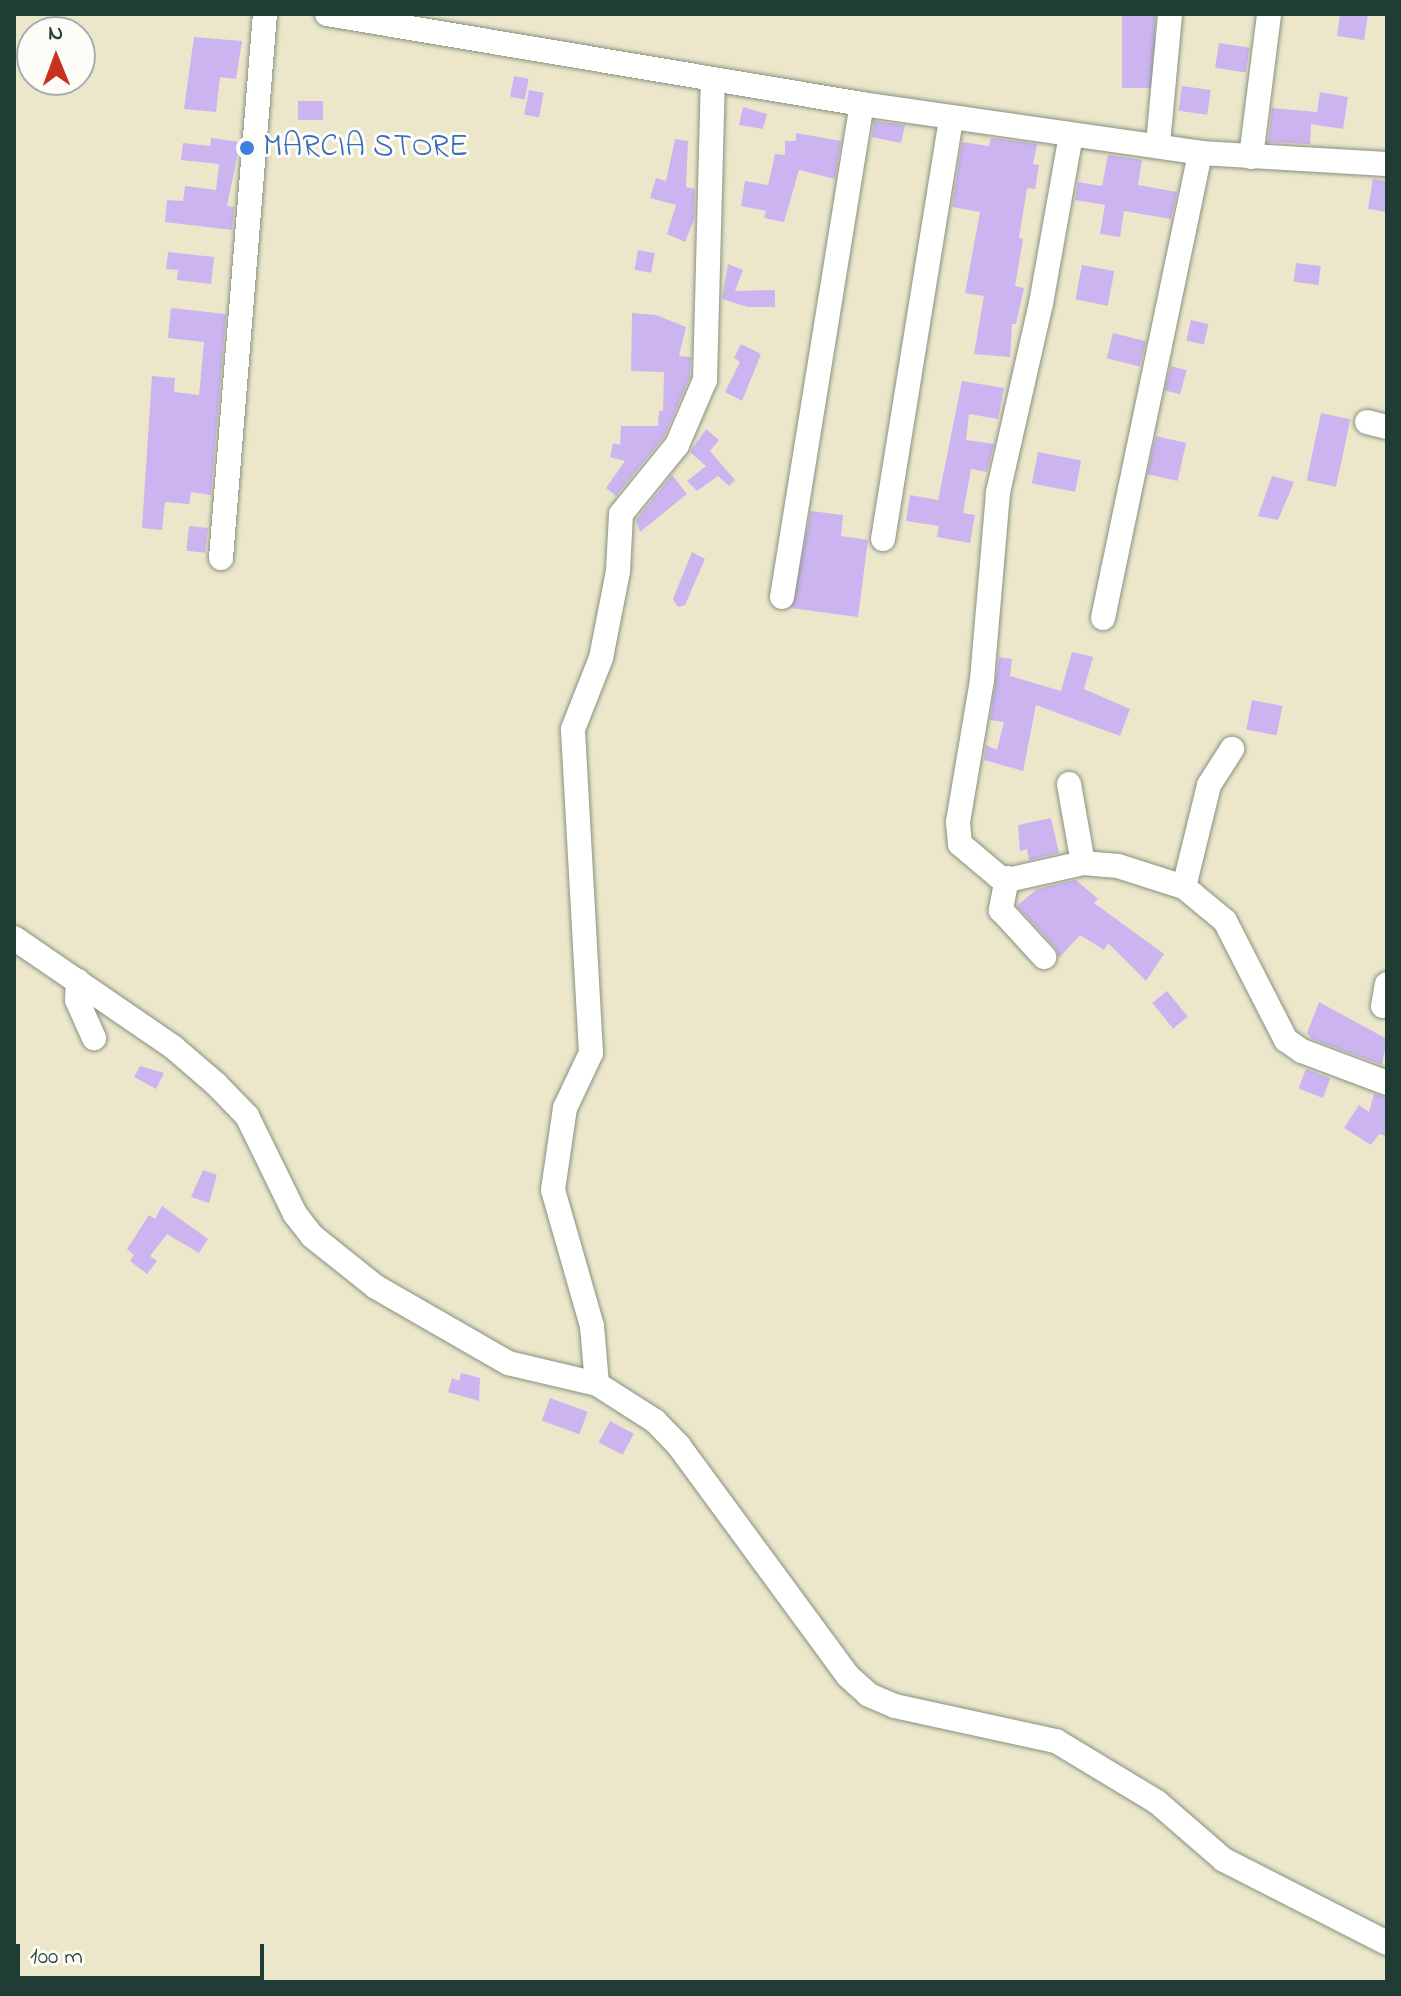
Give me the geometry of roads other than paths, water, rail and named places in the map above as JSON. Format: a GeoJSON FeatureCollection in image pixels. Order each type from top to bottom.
{"type":"FeatureCollection","features":[{"type":"Feature","properties":{"kind":"street"},"geometry":{"type":"LineString","coordinates":[[221,558],[265,14]]}},
{"type":"Feature","properties":{"kind":"street"},"geometry":{"type":"LineString","coordinates":[[327,14],[862,104],[1071,135],[1158,144],[1200,153],[1387,164]]}},
{"type":"Feature","properties":{"kind":"street"},"geometry":{"type":"LineString","coordinates":[[1158,144],[1170,14]]}},
{"type":"Feature","properties":{"kind":"street"},"geometry":{"type":"LineString","coordinates":[[1251,157],[1269,14]]}},
{"type":"Feature","properties":{"kind":"street"},"geometry":{"type":"LineString","coordinates":[[597,1384],[592,1326],[553,1190],[565,1108],[591,1053],[573,729],[601,658],[618,571],[621,514],[677,445],[705,380],[713,79]]}},
{"type":"Feature","properties":{"kind":"street"},"geometry":{"type":"LineString","coordinates":[[782,597],[862,104]]}},
{"type":"Feature","properties":{"kind":"street"},"geometry":{"type":"LineString","coordinates":[[883,539],[951,118]]}},
{"type":"Feature","properties":{"kind":"street"},"geometry":{"type":"LineString","coordinates":[[1071,135],[998,493],[982,680],[958,822],[960,844],[983,867],[1007,878],[1083,863],[1118,866],[1184,887],[1225,921],[1286,1040],[1302,1051],[1387,1083]]}},
{"type":"Feature","properties":{"kind":"street"},"geometry":{"type":"LineString","coordinates":[[1103,618],[1200,153]]}},
{"type":"Feature","properties":{"kind":"street"},"geometry":{"type":"LineString","coordinates":[[1184,887],[1209,785],[1232,749]]}},
{"type":"Feature","properties":{"kind":"street"},"geometry":{"type":"LineString","coordinates":[[1069,784],[1083,863]]}},
{"type":"Feature","properties":{"kind":"street"},"geometry":{"type":"LineString","coordinates":[[1007,878],[1001,910],[1044,957]]}},
{"type":"Feature","properties":{"kind":"street"},"geometry":{"type":"LineString","coordinates":[[14,938],[173,1047],[247,1116],[295,1214],[312,1236],[376,1287],[508,1363],[597,1384],[632,1404],[679,1446],[848,1676],[869,1695],[895,1706],[1056,1741],[1157,1802],[1224,1860],[1387,1943]]}},
{"type":"Feature","properties":{"kind":"street"},"geometry":{"type":"LineString","coordinates":[[78,981],[77,1000],[94,1038]]}},
{"type":"Feature","properties":{"kind":"place","name":"MARCIA STORE"},"geometry":{"type":"Point","coordinates":[247,148]}}]}
